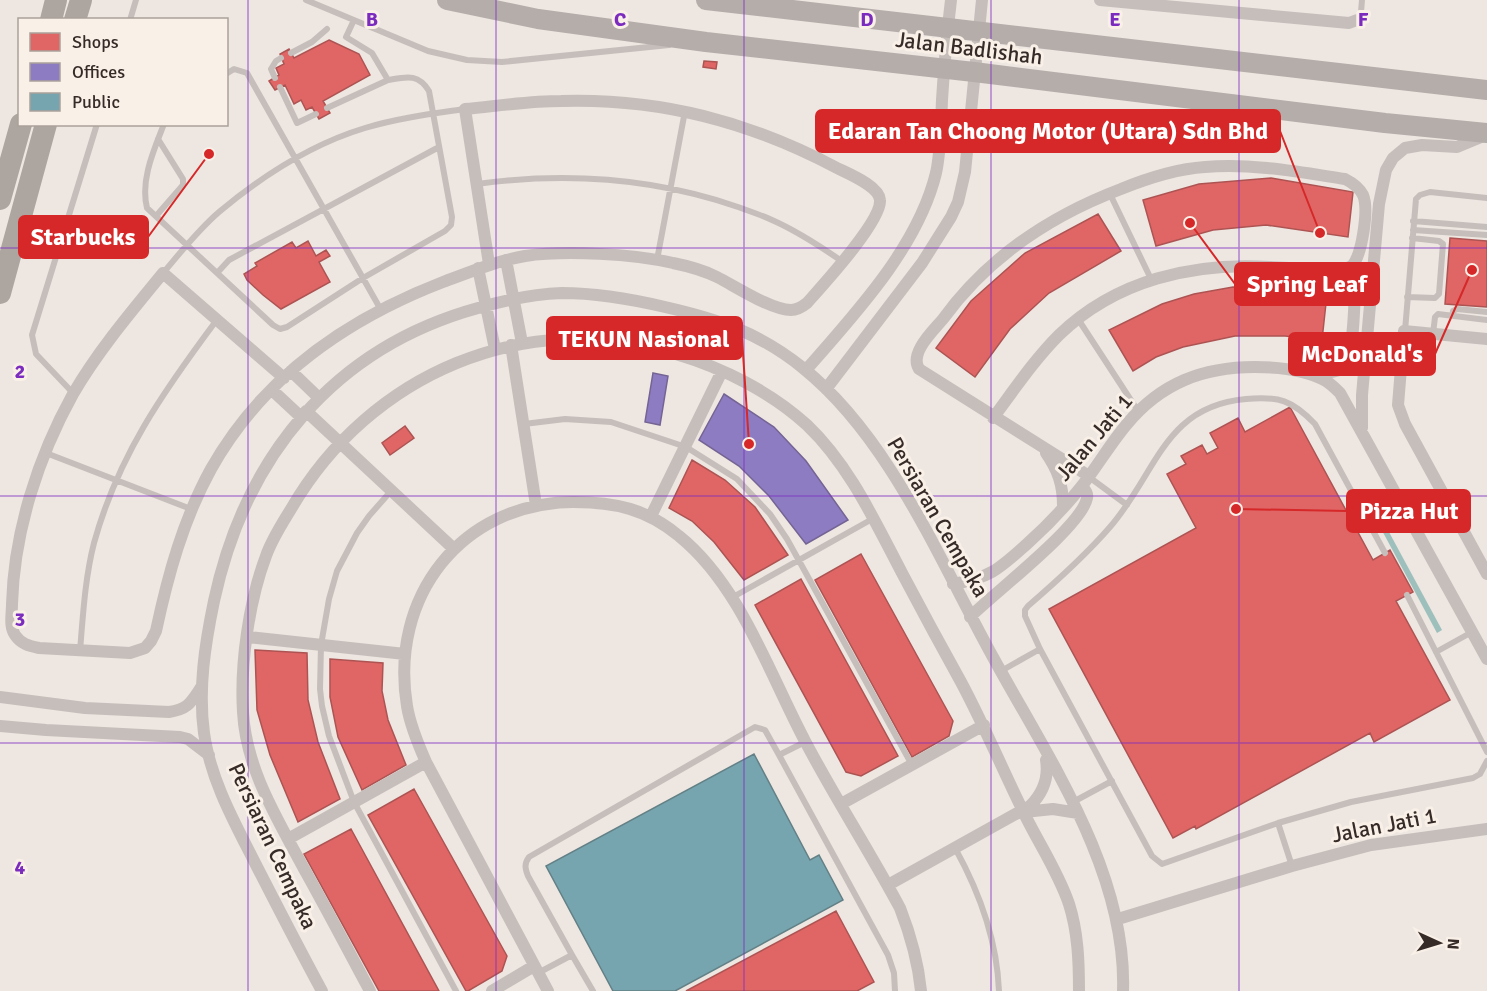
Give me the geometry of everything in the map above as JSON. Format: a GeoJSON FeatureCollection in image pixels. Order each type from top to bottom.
{"type":"FeatureCollection","features":[{"type":"Feature","properties":{"kind":"highway"},"geometry":{"type":"LineString","coordinates":[[0,199],[20,126]]}},
{"type":"Feature","properties":{"kind":"highway"},"geometry":{"type":"LineString","coordinates":[[0,293],[45,126]]}},
{"type":"Feature","properties":{"kind":"main road","name":"Jalan Badlishah"},"geometry":{"type":"LineString","coordinates":[[447,0],[538,19],[706,42],[1487,134]]}},
{"type":"Feature","properties":{"kind":"main road","name":"Jalan Badlishah"},"geometry":{"type":"LineString","coordinates":[[706,0],[1487,90]]}},
{"type":"Feature","properties":{"kind":"street"},"geometry":{"type":"LineString","coordinates":[[806,370],[876,285],[906,242],[926,204],[936,171],[951,0]]}},
{"type":"Feature","properties":{"kind":"street"},"geometry":{"type":"LineString","coordinates":[[825,389],[922,263],[951,218],[958,202],[965,172],[982,0]]}},
{"type":"Feature","properties":{"kind":"street"},"geometry":{"type":"LineString","coordinates":[[1100,0],[1349,23],[1357,20]]}},
{"type":"Feature","properties":{"kind":"street"},"geometry":{"type":"LineString","coordinates":[[319,398],[287,375],[216,321],[163,273],[126,319],[74,393],[60,418],[33,492],[17,552],[13,577],[11,625],[16,638],[28,646],[39,648],[130,653],[138,652],[151,641],[156,631],[174,556],[191,509],[212,467],[240,427],[272,390],[287,375],[328,340],[355,323],[429,287],[483,266],[506,260],[559,254],[657,260],[700,270],[779,308],[791,310],[800,308],[843,262],[879,208],[878,194],[869,185],[810,153],[738,125],[686,110],[591,100],[535,102],[465,109],[477,184],[483,266],[486,306],[495,349]]}},
{"type":"Feature","properties":{"kind":"street"},"geometry":{"type":"LineString","coordinates":[[1362,431],[1362,394],[1379,204],[1386,170],[1393,158],[1405,148],[1422,145],[1457,147],[1487,134]]}},
{"type":"Feature","properties":{"kind":"street"},"geometry":{"type":"LineString","coordinates":[[970,617],[1063,533],[1087,499],[1085,481],[1044,449],[919,369],[916,360],[918,352],[953,305],[1005,253],[1058,217],[1109,193],[1179,170],[1246,166],[1346,179],[1357,186],[1364,196],[1365,207],[1359,257],[1352,266],[1337,272]]}},
{"type":"Feature","properties":{"kind":"street"},"geometry":{"type":"LineString","coordinates":[[1365,207],[1379,204]]}},
{"type":"Feature","properties":{"kind":"street"},"geometry":{"type":"LineString","coordinates":[[506,260],[513,299],[524,424],[537,506]]}},
{"type":"Feature","properties":{"kind":"street"},"geometry":{"type":"LineString","coordinates":[[993,418],[1046,350],[1078,318],[1108,299],[1151,279],[1226,266],[1337,272],[1351,278],[1355,285],[1347,363],[1340,370],[1309,374]]}},
{"type":"Feature","properties":{"kind":"street","name":"Persiaran Cempaka"},"geometry":{"type":"LineString","coordinates":[[322,991],[291,935],[232,817],[221,792],[204,735],[202,686],[212,610],[222,565],[233,532],[246,501],[274,451],[303,414],[355,366],[384,347],[431,323],[513,299],[558,293],[640,300],[705,316],[753,334],[768,342],[806,370],[871,441],[891,471],[1075,808],[1118,919],[1122,948],[1123,991]]}},
{"type":"Feature","properties":{"kind":"street"},"geometry":{"type":"LineString","coordinates":[[1487,339],[1404,331],[1398,405],[1487,574]]}},
{"type":"Feature","properties":{"kind":"street"},"geometry":{"type":"LineString","coordinates":[[370,991],[271,809],[256,774],[246,737],[243,687],[248,637],[259,581],[274,537],[317,468],[338,443],[381,406],[436,372],[495,349],[561,338],[636,342],[691,358],[722,371],[778,403],[807,425],[838,461],[874,518],[984,725],[1023,812],[1069,904],[1078,949],[1079,991]]}},
{"type":"Feature","properties":{"kind":"street","name":"Jalan Jati 1"},"geometry":{"type":"LineString","coordinates":[[953,584],[987,576],[1002,567],[1045,528],[1085,481],[1138,411],[1164,391],[1190,377],[1214,370],[1264,367],[1309,374],[1327,382],[1340,393],[1487,659]]}},
{"type":"Feature","properties":{"kind":"street"},"geometry":{"type":"LineString","coordinates":[[651,516],[722,371]]}},
{"type":"Feature","properties":{"kind":"street"},"geometry":{"type":"LineString","coordinates":[[272,390],[338,443],[454,549]]}},
{"type":"Feature","properties":{"kind":"street"},"geometry":{"type":"LineString","coordinates":[[1044,449],[1059,475],[1063,489],[1063,506]]}},
{"type":"Feature","properties":{"kind":"street"},"geometry":{"type":"LineString","coordinates":[[548,991],[426,762],[414,734],[407,705],[405,654],[408,631],[424,588],[454,549],[476,530],[498,517],[517,510],[558,502],[591,502],[622,506],[651,516],[680,536],[711,567],[733,597],[806,742],[900,908],[911,935],[921,991]]}},
{"type":"Feature","properties":{"kind":"street"},"geometry":{"type":"LineString","coordinates":[[248,637],[405,654]]}},
{"type":"Feature","properties":{"kind":"street"},"geometry":{"type":"LineString","coordinates":[[0,698],[85,708],[169,712],[188,706],[202,686]]}},
{"type":"Feature","properties":{"kind":"street"},"geometry":{"type":"LineString","coordinates":[[841,804],[984,725]]}},
{"type":"Feature","properties":{"kind":"street"},"geometry":{"type":"LineString","coordinates":[[0,726],[180,737],[188,739],[209,755]]}},
{"type":"Feature","properties":{"kind":"street"},"geometry":{"type":"LineString","coordinates":[[888,885],[1023,812],[1036,800],[1045,785],[1047,774],[1045,753]]}},
{"type":"Feature","properties":{"kind":"street"},"geometry":{"type":"LineString","coordinates":[[288,839],[426,762]]}},
{"type":"Feature","properties":{"kind":"street"},"geometry":{"type":"LineString","coordinates":[[1023,812],[1075,808]]}},
{"type":"Feature","properties":{"kind":"street","name":"Jalan Jati 1"},"geometry":{"type":"LineString","coordinates":[[1118,919],[1292,866],[1371,845],[1487,829]]}},
{"type":"Feature","properties":{"kind":"street"},"geometry":{"type":"LineString","coordinates":[[492,991],[536,970]]}},
{"type":"Feature","properties":{"kind":"lane"},"geometry":{"type":"LineString","coordinates":[[131,18],[136,0]]}},
{"type":"Feature","properties":{"kind":"lane"},"geometry":{"type":"LineString","coordinates":[[306,0],[428,51],[467,60],[502,62],[706,42]]}},
{"type":"Feature","properties":{"kind":"lane"},"geometry":{"type":"LineString","coordinates":[[1357,20],[1362,0]]}},
{"type":"Feature","properties":{"kind":"lane"},"geometry":{"type":"LineString","coordinates":[[354,20],[345,37],[372,52],[387,80]]}},
{"type":"Feature","properties":{"kind":"lane"},"geometry":{"type":"LineString","coordinates":[[291,53],[312,42],[327,29]]}},
{"type":"Feature","properties":{"kind":"lane"},"geometry":{"type":"LineString","coordinates":[[275,78],[271,69],[281,58]]}},
{"type":"Feature","properties":{"kind":"lane"},"geometry":{"type":"LineString","coordinates":[[228,73],[234,69],[248,73],[381,310]]}},
{"type":"Feature","properties":{"kind":"lane"},"geometry":{"type":"LineString","coordinates":[[163,126],[147,177],[144,196],[147,208],[280,329],[287,327],[363,278],[445,231],[451,225],[452,217],[429,91],[424,82],[414,78],[387,80],[327,108]]}},
{"type":"Feature","properties":{"kind":"lane"},"geometry":{"type":"LineString","coordinates":[[280,87],[297,123],[316,114]]}},
{"type":"Feature","properties":{"kind":"lane"},"geometry":{"type":"LineString","coordinates":[[163,273],[187,244],[218,213],[295,159],[340,137],[365,128],[402,118],[465,109]]}},
{"type":"Feature","properties":{"kind":"lane"},"geometry":{"type":"LineString","coordinates":[[657,260],[686,110]]}},
{"type":"Feature","properties":{"kind":"lane"},"geometry":{"type":"LineString","coordinates":[[74,393],[36,354],[32,335],[96,126]]}},
{"type":"Feature","properties":{"kind":"lane"},"geometry":{"type":"LineString","coordinates":[[156,216],[183,185],[183,179],[158,139]]}},
{"type":"Feature","properties":{"kind":"lane"},"geometry":{"type":"LineString","coordinates":[[218,272],[229,260],[439,147]]}},
{"type":"Feature","properties":{"kind":"lane"},"geometry":{"type":"LineString","coordinates":[[477,184],[555,177],[636,182],[671,189],[711,198],[772,219],[812,241],[843,262]]}},
{"type":"Feature","properties":{"kind":"lane"},"geometry":{"type":"LineString","coordinates":[[1404,331],[1416,199],[1425,192],[1487,198]]}},
{"type":"Feature","properties":{"kind":"lane"},"geometry":{"type":"LineString","coordinates":[[1109,193],[1151,279]]}},
{"type":"Feature","properties":{"kind":"lane"},"geometry":{"type":"LineString","coordinates":[[1413,221],[1487,227]]}},
{"type":"Feature","properties":{"kind":"lane"},"geometry":{"type":"LineString","coordinates":[[1413,230],[1487,235]]}},
{"type":"Feature","properties":{"kind":"lane"},"geometry":{"type":"LineString","coordinates":[[1407,297],[1435,298],[1439,294],[1443,244],[1439,241],[1412,238]]}},
{"type":"Feature","properties":{"kind":"lane"},"geometry":{"type":"LineString","coordinates":[[1452,316],[1453,310],[1457,309],[1487,312]]}},
{"type":"Feature","properties":{"kind":"lane"},"geometry":{"type":"LineString","coordinates":[[1433,334],[1435,317],[1438,314],[1487,320]]}},
{"type":"Feature","properties":{"kind":"lane"},"geometry":{"type":"LineString","coordinates":[[1078,318],[1138,411]]}},
{"type":"Feature","properties":{"kind":"lane"},"geometry":{"type":"LineString","coordinates":[[80,651],[90,560],[116,479],[150,413],[216,321]]}},
{"type":"Feature","properties":{"kind":"lane"},"geometry":{"type":"LineString","coordinates":[[1385,553],[1315,424],[1289,402],[1280,399],[1228,401],[1198,412],[1172,434],[1127,505],[1084,554],[1028,606],[1025,616],[1040,649],[1152,856],[1162,864],[1278,823],[1351,802],[1473,778],[1480,774],[1487,761]]}},
{"type":"Feature","properties":{"kind":"lane"},"geometry":{"type":"LineString","coordinates":[[524,424],[565,419],[611,422],[686,447],[736,479],[770,514],[800,560],[912,765]]}},
{"type":"Feature","properties":{"kind":"lane"},"geometry":{"type":"LineString","coordinates":[[46,453],[191,509]]}},
{"type":"Feature","properties":{"kind":"lane"},"geometry":{"type":"LineString","coordinates":[[1085,481],[1127,505]]}},
{"type":"Feature","properties":{"kind":"lane"},"geometry":{"type":"LineString","coordinates":[[391,491],[357,533],[337,571],[329,599],[321,645],[320,689],[324,719],[354,802],[456,991]]}},
{"type":"Feature","properties":{"kind":"lane"},"geometry":{"type":"LineString","coordinates":[[1363,514],[1396,496]]}},
{"type":"Feature","properties":{"kind":"lane"},"geometry":{"type":"LineString","coordinates":[[733,597],[874,518]]}},
{"type":"Feature","properties":{"kind":"lane"},"geometry":{"type":"LineString","coordinates":[[1407,595],[1487,752]]}},
{"type":"Feature","properties":{"kind":"lane"},"geometry":{"type":"LineString","coordinates":[[1436,652],[1472,632]]}},
{"type":"Feature","properties":{"kind":"lane"},"geometry":{"type":"LineString","coordinates":[[1001,671],[1040,649]]}},
{"type":"Feature","properties":{"kind":"lane"},"geometry":{"type":"LineString","coordinates":[[593,991],[528,876],[525,862],[529,857],[755,727],[765,730],[888,955],[894,973],[896,991]]}},
{"type":"Feature","properties":{"kind":"lane"},"geometry":{"type":"LineString","coordinates":[[779,755],[806,742]]}},
{"type":"Feature","properties":{"kind":"lane"},"geometry":{"type":"LineString","coordinates":[[1075,808],[1112,781]]}},
{"type":"Feature","properties":{"kind":"lane"},"geometry":{"type":"LineString","coordinates":[[1278,823],[1292,866]]}},
{"type":"Feature","properties":{"kind":"lane"},"geometry":{"type":"LineString","coordinates":[[955,848],[978,895],[992,935],[999,991]]}},
{"type":"Feature","properties":{"kind":"lane"},"geometry":{"type":"LineString","coordinates":[[536,970],[572,955]]}},
{"type":"Feature","properties":{"kind":"water"},"geometry":{"type":"Polygon","coordinates":[[[1383,521],[1442,630],[1437,633],[1378,523],[1383,521]]]}},
{"type":"Feature","properties":{"kind":"building: Shops"},"geometry":{"type":"Polygon","coordinates":[[[329,40],[359,54],[370,75],[323,101],[330,113],[319,119],[312,107],[306,110],[301,100],[294,104],[285,85],[275,90],[269,81],[279,75],[276,68],[284,64],[280,54],[289,49],[294,58],[329,40]]]}},
{"type":"Feature","properties":{"kind":"building: Shops"},"geometry":{"type":"Polygon","coordinates":[[[704,61],[717,62],[716,69],[703,67],[704,61]]]}},
{"type":"Feature","properties":{"kind":"building: Shops"},"geometry":{"type":"Polygon","coordinates":[[[1271,178],[1353,192],[1348,237],[1266,225],[1213,230],[1156,246],[1143,200],[1199,184],[1271,178]]]}},
{"type":"Feature","properties":{"kind":"building: Shops"},"geometry":{"type":"Polygon","coordinates":[[[1098,214],[1121,251],[1049,293],[1010,329],[975,377],[936,348],[971,301],[1025,253],[1098,214]]]}},
{"type":"Feature","properties":{"kind":"building: Shops"},"geometry":{"type":"Polygon","coordinates":[[[1450,238],[1487,241],[1487,307],[1445,304],[1450,238]]]}},
{"type":"Feature","properties":{"kind":"building: Shops"},"geometry":{"type":"Polygon","coordinates":[[[308,241],[316,256],[326,250],[330,256],[319,262],[330,282],[281,309],[247,280],[244,274],[257,266],[255,263],[292,242],[296,248],[308,241]]]}},
{"type":"Feature","properties":{"kind":"building: Shops"},"geometry":{"type":"Polygon","coordinates":[[[1233,287],[1327,294],[1322,340],[1285,336],[1235,336],[1183,347],[1156,357],[1133,371],[1109,330],[1162,304],[1194,294],[1233,287]]]}},
{"type":"Feature","properties":{"kind":"building: Shops"},"geometry":{"type":"Polygon","coordinates":[[[1290,407],[1373,560],[1390,550],[1413,592],[1396,601],[1450,700],[1374,742],[1370,733],[1196,829],[1195,826],[1173,838],[1049,609],[1196,528],[1167,474],[1186,464],[1181,456],[1202,445],[1207,454],[1218,448],[1210,433],[1238,418],[1245,432],[1290,407]]]}},
{"type":"Feature","properties":{"kind":"building: Shops"},"geometry":{"type":"Polygon","coordinates":[[[405,426],[414,438],[390,455],[382,443],[405,426]]]}},
{"type":"Feature","properties":{"kind":"building: Shops"},"geometry":{"type":"Polygon","coordinates":[[[692,460],[725,480],[755,507],[788,555],[744,580],[714,542],[692,521],[669,508],[692,460]]]}},
{"type":"Feature","properties":{"kind":"building: Shops"},"geometry":{"type":"Polygon","coordinates":[[[861,554],[953,721],[949,736],[912,757],[815,580],[861,554]]]}},
{"type":"Feature","properties":{"kind":"building: Shops"},"geometry":{"type":"Polygon","coordinates":[[[801,579],[898,756],[861,776],[846,772],[755,605],[801,579]]]}},
{"type":"Feature","properties":{"kind":"building: Shops"},"geometry":{"type":"Polygon","coordinates":[[[255,650],[307,653],[308,700],[318,742],[340,799],[298,822],[270,755],[257,710],[255,650]]]}},
{"type":"Feature","properties":{"kind":"building: Shops"},"geometry":{"type":"Polygon","coordinates":[[[330,659],[383,663],[382,691],[388,720],[406,765],[362,790],[338,737],[330,697],[330,659]]]}},
{"type":"Feature","properties":{"kind":"building: Shops"},"geometry":{"type":"Polygon","coordinates":[[[414,789],[507,956],[502,971],[468,991],[368,815],[414,789]]]}},
{"type":"Feature","properties":{"kind":"building: Shops"},"geometry":{"type":"Polygon","coordinates":[[[351,829],[439,991],[379,991],[304,854],[351,829]]]}},
{"type":"Feature","properties":{"kind":"building: Shops"},"geometry":{"type":"Polygon","coordinates":[[[836,911],[874,982],[857,991],[686,991],[836,911]]]}},
{"type":"Feature","properties":{"kind":"building: Offices"},"geometry":{"type":"Polygon","coordinates":[[[653,373],[668,376],[660,425],[645,422],[653,373]]]}},
{"type":"Feature","properties":{"kind":"building: Offices"},"geometry":{"type":"Polygon","coordinates":[[[724,394],[774,427],[806,461],[848,520],[806,544],[769,496],[739,466],[699,440],[724,394]]]}},
{"type":"Feature","properties":{"kind":"building: Public"},"geometry":{"type":"Polygon","coordinates":[[[754,754],[810,860],[819,855],[843,900],[675,991],[613,991],[546,866],[754,754]]]}},
{"type":"Feature","properties":{"kind":"place","name":"Starbucks"},"geometry":{"type":"Point","coordinates":[209,154]}},
{"type":"Feature","properties":{"kind":"place","name":"Spring Leaf"},"geometry":{"type":"Point","coordinates":[1190,223]}},
{"type":"Feature","properties":{"kind":"place","name":"Edaran Tan Choong Motor (Utara) Sdn Bhd"},"geometry":{"type":"Point","coordinates":[1320,233]}},
{"type":"Feature","properties":{"kind":"place","name":"McDonald's"},"geometry":{"type":"Point","coordinates":[1472,270]}},
{"type":"Feature","properties":{"kind":"place","name":"TEKUN Nasional"},"geometry":{"type":"Point","coordinates":[749,444]}},
{"type":"Feature","properties":{"kind":"place","name":"Pizza Hut"},"geometry":{"type":"Point","coordinates":[1236,509]}}]}
